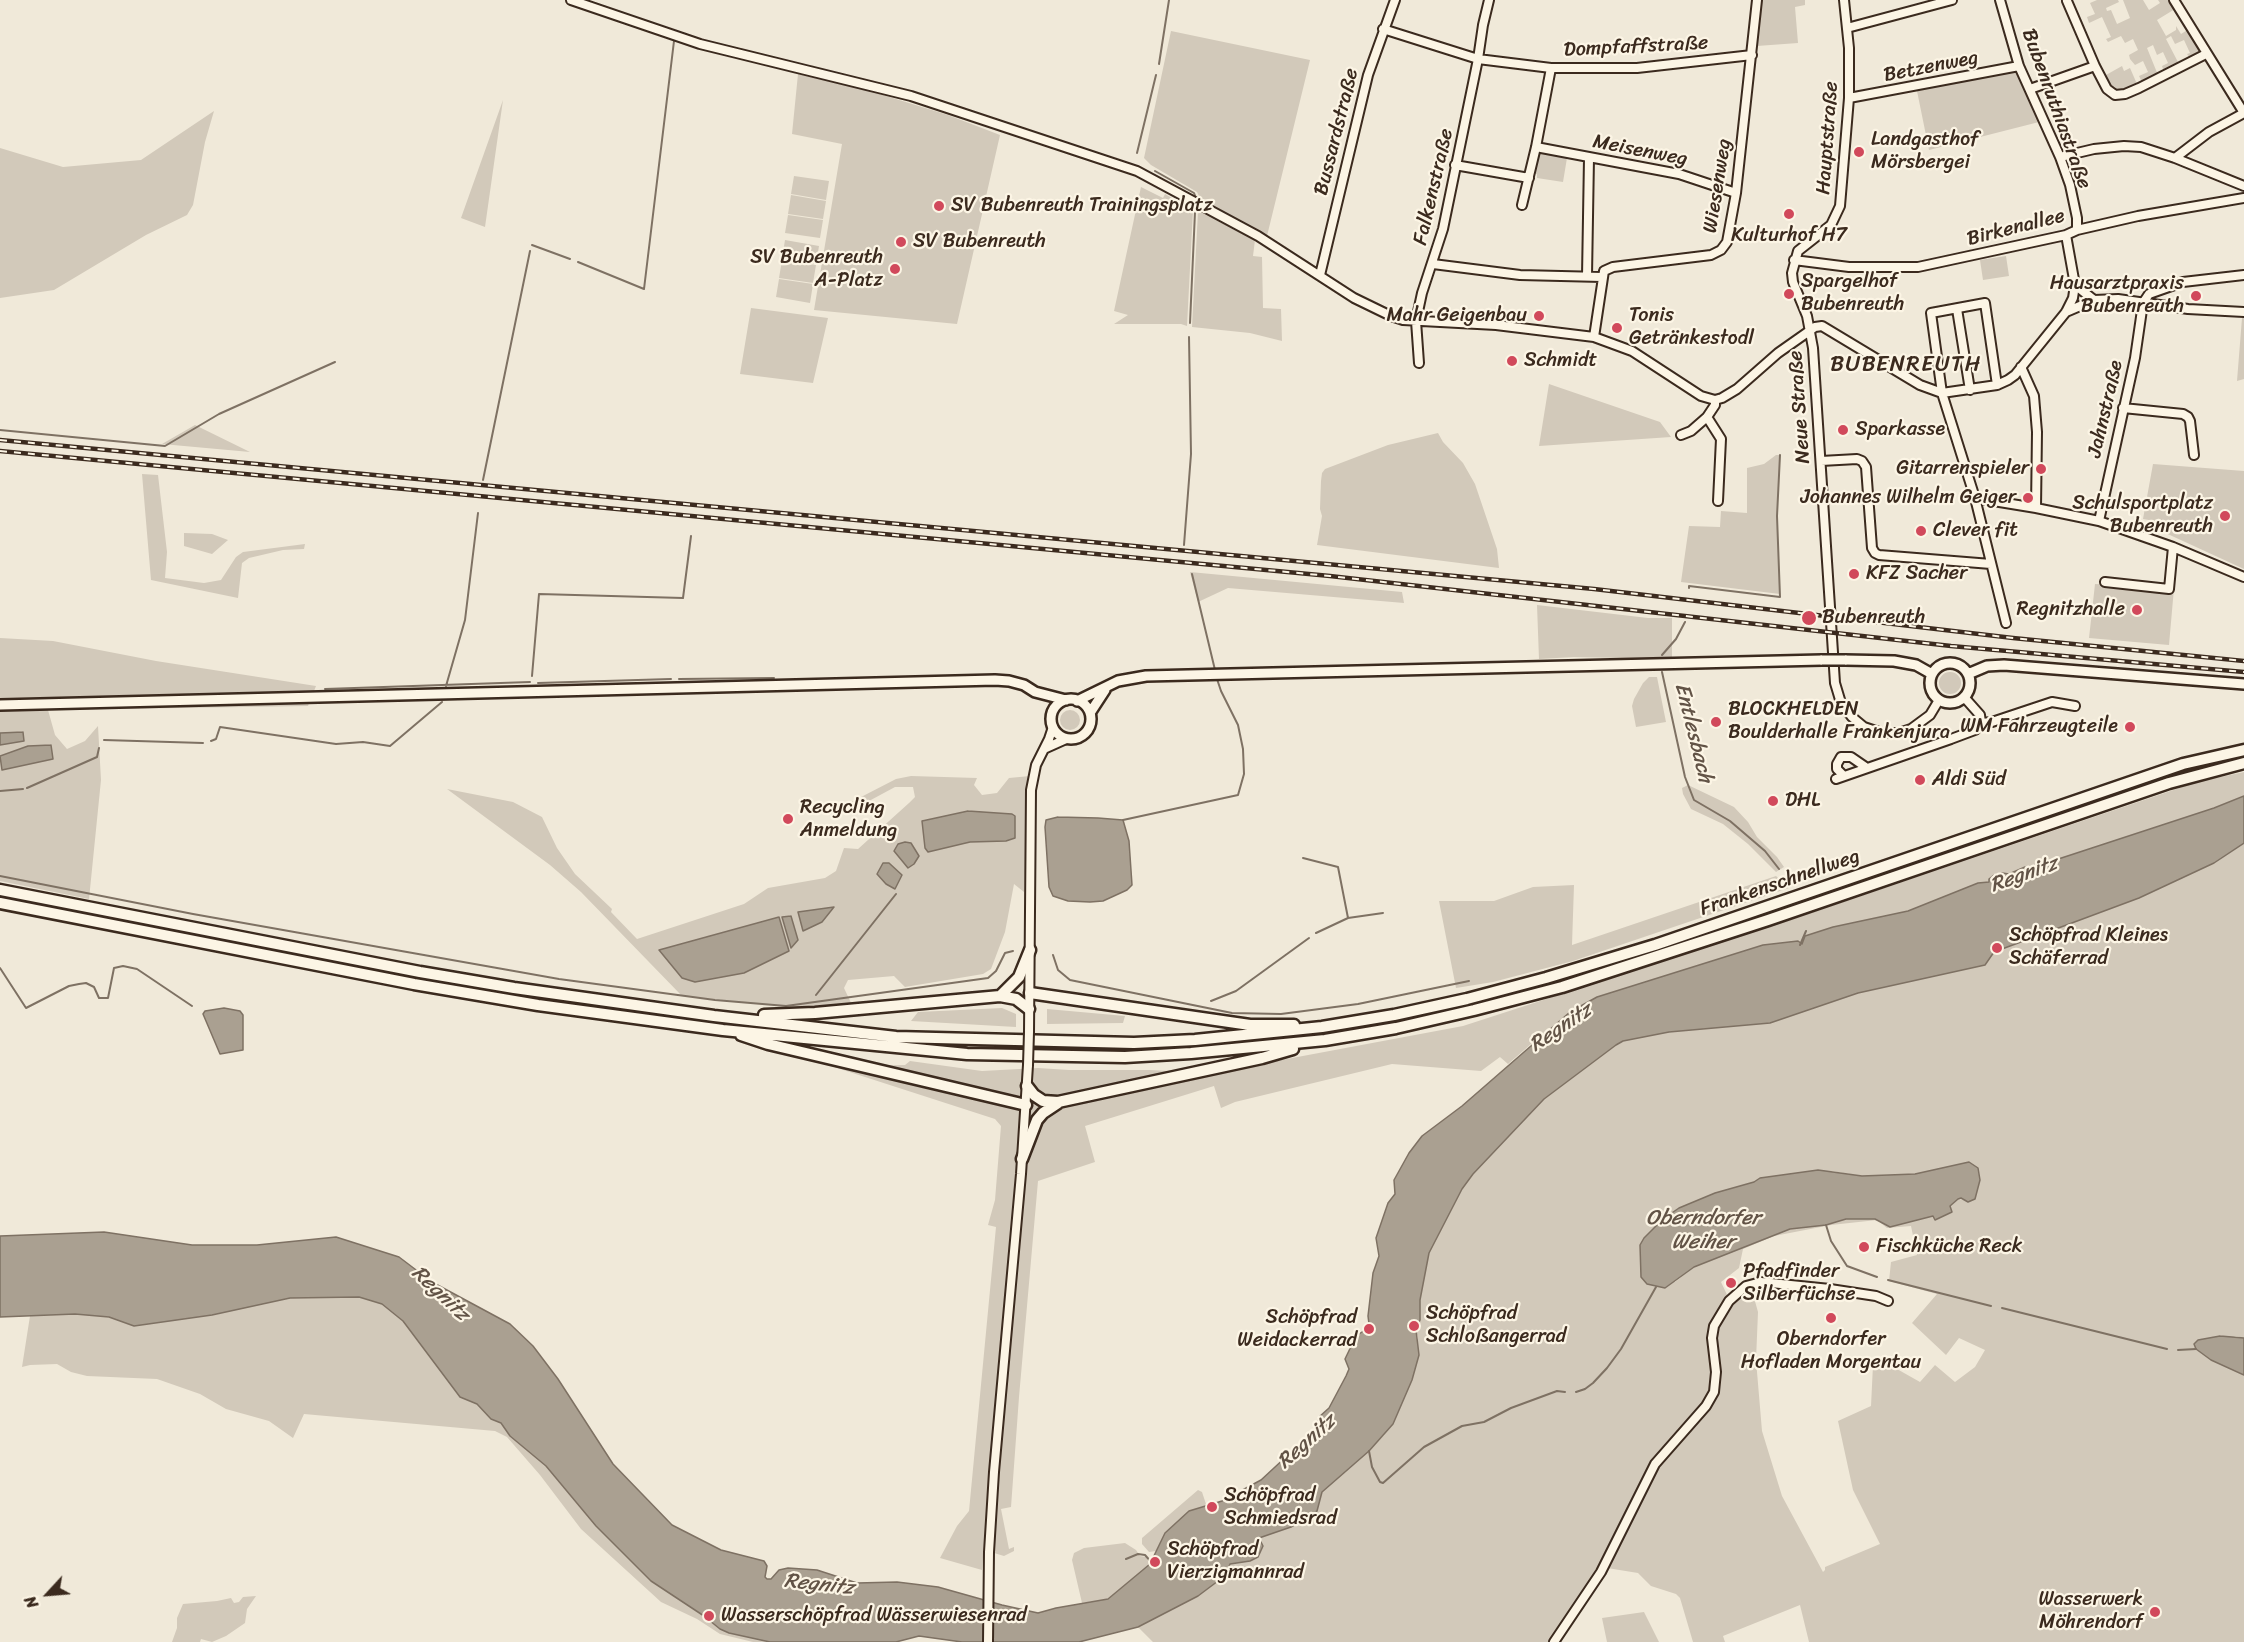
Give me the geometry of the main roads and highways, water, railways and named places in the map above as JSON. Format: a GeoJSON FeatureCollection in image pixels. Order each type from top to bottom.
{"type":"FeatureCollection","features":[{"type":"Feature","properties":{"kind":"highway","name":"Frankenschnellweg"},"geometry":{"type":"LineString","coordinates":[[1322,1027],[1467,999],[1546,978],[1709,927],[2183,764],[2244,750]]}},
{"type":"Feature","properties":{"kind":"highway","name":"Frankenschnellweg"},"geometry":{"type":"LineString","coordinates":[[1325,1040],[1396,1028],[1474,1010],[1602,975],[2169,783],[2244,763]]}},
{"type":"Feature","properties":{"kind":"highway"},"geometry":{"type":"LineString","coordinates":[[0,890],[420,972],[514,988],[714,1016],[896,1037],[1134,1043],[1195,1041],[1322,1027]]}},
{"type":"Feature","properties":{"kind":"highway"},"geometry":{"type":"LineString","coordinates":[[0,903],[414,984],[538,1005],[723,1030],[967,1054],[1102,1057],[1191,1053],[1325,1040]]}},
{"type":"Feature","properties":{"kind":"highway"},"geometry":{"type":"LineString","coordinates":[[1000,996],[1013,985],[1030,950]]}},
{"type":"Feature","properties":{"kind":"highway"},"geometry":{"type":"LineString","coordinates":[[1030,993],[1250,1025],[1322,1027]]}},
{"type":"Feature","properties":{"kind":"highway"},"geometry":{"type":"LineString","coordinates":[[714,1016],[815,1014],[1000,996],[1016,999],[1029,1009]]}},
{"type":"Feature","properties":{"kind":"highway"},"geometry":{"type":"LineString","coordinates":[[723,1030],[768,1044],[1026,1105]]}},
{"type":"Feature","properties":{"kind":"highway"},"geometry":{"type":"LineString","coordinates":[[1027,1086],[1038,1099],[1049,1103],[1058,1102],[1262,1058],[1325,1040]]}},
{"type":"Feature","properties":{"kind":"highway"},"geometry":{"type":"LineString","coordinates":[[1022,1159],[1038,1120],[1043,1113],[1058,1102]]}},
{"type":"Feature","properties":{"kind":"main road"},"geometry":{"type":"LineString","coordinates":[[1077,701],[1129,678],[1217,674],[1845,660],[1893,661],[1916,665],[1932,674]]}},
{"type":"Feature","properties":{"kind":"main road"},"geometry":{"type":"LineString","coordinates":[[1948,663],[1962,666],[1968,674],[1969,691],[1953,703],[1939,700],[1932,692],[1930,680],[1936,668],[1948,663]]}},
{"type":"Feature","properties":{"kind":"main road"},"geometry":{"type":"LineString","coordinates":[[1968,674],[1987,666],[2004,665],[2244,684]]}},
{"type":"Feature","properties":{"kind":"main road"},"geometry":{"type":"LineString","coordinates":[[0,705],[995,680],[1024,686],[1035,692],[1083,704],[1090,713],[1091,719],[1087,730],[1078,738],[1066,739],[1056,732],[1053,727],[1052,714],[1035,692]]}},
{"type":"Feature","properties":{"kind":"main road"},"geometry":{"type":"LineString","coordinates":[[1090,713],[1108,687]]}},
{"type":"Feature","properties":{"kind":"main road"},"geometry":{"type":"LineString","coordinates":[[1052,714],[1060,703],[1066,700]]}},
{"type":"Feature","properties":{"kind":"water"},"geometry":{"type":"Polygon","coordinates":[[[23,732],[24,741],[0,745],[0,733],[23,732]]]}},
{"type":"Feature","properties":{"kind":"water"},"geometry":{"type":"Polygon","coordinates":[[[51,745],[53,759],[2,770],[0,756],[28,746],[51,745]]]}},
{"type":"Feature","properties":{"kind":"water","name":"Regnitz"},"geometry":{"type":"Polygon","coordinates":[[[2244,796],[2244,843],[2214,863],[2139,898],[1994,952],[1985,965],[1858,993],[1770,1023],[1669,1032],[1623,1041],[1616,1045],[1544,1099],[1473,1174],[1462,1189],[1429,1253],[1420,1300],[1420,1320],[1416,1330],[1419,1355],[1412,1380],[1393,1424],[1369,1451],[1322,1492],[1317,1511],[1291,1527],[1259,1538],[1263,1546],[1258,1557],[1250,1561],[1230,1564],[1226,1575],[1198,1596],[1138,1627],[1079,1642],[962,1642],[919,1636],[896,1642],[770,1642],[720,1629],[651,1581],[596,1526],[546,1466],[510,1436],[501,1423],[491,1419],[477,1404],[460,1397],[403,1321],[382,1304],[359,1297],[290,1298],[212,1315],[134,1326],[109,1317],[75,1314],[0,1317],[0,1236],[104,1232],[192,1245],[257,1245],[336,1237],[399,1257],[432,1282],[510,1324],[533,1346],[558,1379],[613,1464],[672,1525],[721,1550],[764,1561],[767,1566],[765,1577],[767,1579],[771,1579],[779,1570],[788,1568],[817,1570],[857,1583],[897,1582],[938,1587],[1038,1613],[1108,1599],[1150,1564],[1165,1533],[1189,1511],[1222,1501],[1261,1480],[1315,1430],[1319,1417],[1329,1408],[1346,1376],[1349,1369],[1345,1359],[1356,1336],[1369,1324],[1373,1273],[1379,1256],[1376,1238],[1388,1203],[1395,1194],[1394,1180],[1409,1153],[1422,1136],[1462,1106],[1570,1012],[1597,997],[1763,945],[1798,941],[1802,944],[1805,936],[1833,927],[1908,911],[1978,883],[1989,882],[1994,875],[2009,874],[2025,867],[2028,875],[2037,866],[2244,796]]]}},
{"type":"Feature","properties":{"kind":"water"},"geometry":{"type":"Polygon","coordinates":[[[968,811],[1012,814],[1015,816],[1015,838],[1006,841],[970,842],[928,852],[925,848],[922,821],[968,811]]]}},
{"type":"Feature","properties":{"kind":"water"},"geometry":{"type":"Polygon","coordinates":[[[1058,817],[1123,820],[1129,841],[1132,885],[1127,890],[1103,901],[1068,901],[1053,896],[1049,887],[1045,827],[1046,820],[1058,817]]]}},
{"type":"Feature","properties":{"kind":"water"},"geometry":{"type":"Polygon","coordinates":[[[911,843],[919,856],[908,868],[894,851],[898,844],[911,843]]]}},
{"type":"Feature","properties":{"kind":"water"},"geometry":{"type":"Polygon","coordinates":[[[883,863],[889,863],[902,875],[895,889],[886,884],[877,874],[883,863]]]}},
{"type":"Feature","properties":{"kind":"water"},"geometry":{"type":"Polygon","coordinates":[[[834,907],[822,922],[803,931],[798,912],[834,907]]]}},
{"type":"Feature","properties":{"kind":"water"},"geometry":{"type":"Polygon","coordinates":[[[791,916],[798,940],[791,948],[782,917],[791,916]]]}},
{"type":"Feature","properties":{"kind":"water"},"geometry":{"type":"Polygon","coordinates":[[[779,917],[789,951],[744,973],[695,982],[682,978],[659,950],[779,917]]]}},
{"type":"Feature","properties":{"kind":"water"},"geometry":{"type":"Polygon","coordinates":[[[224,1008],[240,1011],[243,1015],[243,1050],[220,1054],[203,1014],[205,1011],[224,1008]]]}},
{"type":"Feature","properties":{"kind":"water","name":"Oberndorfer Weiher"},"geometry":{"type":"Polygon","coordinates":[[[1969,1162],[1978,1168],[1980,1180],[1975,1199],[1968,1202],[1961,1198],[1958,1199],[1950,1206],[1952,1212],[1935,1220],[1933,1216],[1890,1227],[1875,1219],[1846,1219],[1826,1225],[1790,1229],[1694,1267],[1665,1288],[1647,1284],[1641,1277],[1640,1245],[1644,1238],[1663,1219],[1679,1208],[1715,1193],[1754,1182],[1760,1178],[1818,1170],[1862,1176],[1915,1174],[1969,1162]]]}},
{"type":"Feature","properties":{"kind":"water"},"geometry":{"type":"Polygon","coordinates":[[[2220,1336],[2244,1338],[2244,1375],[2211,1360],[2196,1349],[2194,1344],[2198,1340],[2220,1336]]]}},
{"type":"Feature","properties":{"kind":"waterway"},"geometry":{"type":"LineString","coordinates":[[1159,64],[1169,0]]}},
{"type":"Feature","properties":{"kind":"waterway"},"geometry":{"type":"LineString","coordinates":[[578,262],[644,289],[674,41]]}},
{"type":"Feature","properties":{"kind":"waterway"},"geometry":{"type":"LineString","coordinates":[[1137,153],[1156,75]]}},
{"type":"Feature","properties":{"kind":"waterway"},"geometry":{"type":"LineString","coordinates":[[1155,171],[1194,193],[1196,198]]}},
{"type":"Feature","properties":{"kind":"waterway"},"geometry":{"type":"LineString","coordinates":[[1190,323],[1195,212]]}},
{"type":"Feature","properties":{"kind":"waterway"},"geometry":{"type":"LineString","coordinates":[[532,245],[570,259]]}},
{"type":"Feature","properties":{"kind":"waterway"},"geometry":{"type":"LineString","coordinates":[[483,480],[530,251]]}},
{"type":"Feature","properties":{"kind":"waterway"},"geometry":{"type":"LineString","coordinates":[[1184,545],[1191,454],[1189,337]]}},
{"type":"Feature","properties":{"kind":"waterway"},"geometry":{"type":"LineString","coordinates":[[0,430],[165,446],[219,414],[335,362]]}},
{"type":"Feature","properties":{"kind":"waterway","name":"Entlesbach"},"geometry":{"type":"LineString","coordinates":[[1689,588],[1689,586],[1780,597],[1777,516],[1780,455]]}},
{"type":"Feature","properties":{"kind":"waterway"},"geometry":{"type":"LineString","coordinates":[[446,686],[465,620],[478,513]]}},
{"type":"Feature","properties":{"kind":"waterway"},"geometry":{"type":"LineString","coordinates":[[532,676],[539,594],[683,598],[691,536]]}},
{"type":"Feature","properties":{"kind":"waterway"},"geometry":{"type":"LineString","coordinates":[[1192,574],[1215,670]]}},
{"type":"Feature","properties":{"kind":"waterway","name":"Entlesbach"},"geometry":{"type":"LineString","coordinates":[[1662,655],[1676,639],[1685,622]]}},
{"type":"Feature","properties":{"kind":"waterway","name":"Entlesbach"},"geometry":{"type":"LineString","coordinates":[[1662,672],[1685,777],[1694,800],[1730,821],[1765,851],[1779,869]]}},
{"type":"Feature","properties":{"kind":"waterway"},"geometry":{"type":"LineString","coordinates":[[679,679],[774,678]]}},
{"type":"Feature","properties":{"kind":"waterway"},"geometry":{"type":"LineString","coordinates":[[538,683],[671,679]]}},
{"type":"Feature","properties":{"kind":"waterway"},"geometry":{"type":"LineString","coordinates":[[1123,820],[1238,795],[1244,774],[1243,749],[1238,725],[1217,679]]}},
{"type":"Feature","properties":{"kind":"waterway"},"geometry":{"type":"LineString","coordinates":[[325,689],[530,682]]}},
{"type":"Feature","properties":{"kind":"waterway"},"geometry":{"type":"LineString","coordinates":[[211,741],[216,739],[220,727],[336,744],[363,742],[390,746],[442,702]]}},
{"type":"Feature","properties":{"kind":"waterway"},"geometry":{"type":"LineString","coordinates":[[104,740],[203,743]]}},
{"type":"Feature","properties":{"kind":"waterway"},"geometry":{"type":"LineString","coordinates":[[27,788],[97,757],[99,748]]}},
{"type":"Feature","properties":{"kind":"waterway"},"geometry":{"type":"LineString","coordinates":[[0,791],[23,789]]}},
{"type":"Feature","properties":{"kind":"waterway"},"geometry":{"type":"LineString","coordinates":[[1303,858],[1338,867],[1348,918],[1316,933]]}},
{"type":"Feature","properties":{"kind":"waterway"},"geometry":{"type":"LineString","coordinates":[[0,876],[193,914],[559,979],[715,1000],[786,1006],[988,978],[996,971],[1005,953],[1013,951]]}},
{"type":"Feature","properties":{"kind":"waterway"},"geometry":{"type":"LineString","coordinates":[[1785,878],[1788,884]]}},
{"type":"Feature","properties":{"kind":"waterway"},"geometry":{"type":"LineString","coordinates":[[816,995],[896,894]]}},
{"type":"Feature","properties":{"kind":"waterway"},"geometry":{"type":"LineString","coordinates":[[1348,918],[1383,913]]}},
{"type":"Feature","properties":{"kind":"waterway"},"geometry":{"type":"LineString","coordinates":[[1800,945],[1806,931]]}},
{"type":"Feature","properties":{"kind":"waterway"},"geometry":{"type":"LineString","coordinates":[[1211,1001],[1236,991],[1309,938]]}},
{"type":"Feature","properties":{"kind":"waterway"},"geometry":{"type":"LineString","coordinates":[[1053,955],[1058,970],[1070,980],[1232,1013],[1281,1014],[1358,1004],[1469,981]]}},
{"type":"Feature","properties":{"kind":"waterway"},"geometry":{"type":"LineString","coordinates":[[0,968],[26,1008],[69,986],[86,983],[94,987],[99,998],[108,998],[114,968],[123,966],[137,969],[192,1006]]}},
{"type":"Feature","properties":{"kind":"waterway"},"geometry":{"type":"LineString","coordinates":[[1826,1225],[1831,1241],[1847,1266],[1877,1277]]}},
{"type":"Feature","properties":{"kind":"waterway"},"geometry":{"type":"LineString","coordinates":[[1888,1280],[1991,1306]]}},
{"type":"Feature","properties":{"kind":"waterway"},"geometry":{"type":"LineString","coordinates":[[1576,1392],[1593,1383],[1607,1368],[1621,1349],[1656,1287]]}},
{"type":"Feature","properties":{"kind":"waterway"},"geometry":{"type":"LineString","coordinates":[[2002,1308],[2167,1349]]}},
{"type":"Feature","properties":{"kind":"waterway"},"geometry":{"type":"LineString","coordinates":[[2178,1350],[2196,1349]]}},
{"type":"Feature","properties":{"kind":"waterway"},"geometry":{"type":"LineString","coordinates":[[1369,1451],[1372,1467],[1380,1482],[1383,1483],[1424,1447],[1462,1426],[1484,1422],[1511,1408],[1557,1391],[1565,1392]]}},
{"type":"Feature","properties":{"kind":"waterway"},"geometry":{"type":"LineString","coordinates":[[1126,1559],[1138,1554],[1145,1555],[1152,1563]]}},
{"type":"Feature","properties":{"kind":"railway"},"geometry":{"type":"LineString","coordinates":[[0,440],[1594,589],[2013,638],[2244,661]]}},
{"type":"Feature","properties":{"kind":"railway"},"geometry":{"type":"LineString","coordinates":[[0,451],[1330,576],[1951,646],[2244,672]]}},
{"type":"Feature","properties":{"kind":"place","name":"Landgasthof Mörsbergei"},"geometry":{"type":"Point","coordinates":[1859,152]}},
{"type":"Feature","properties":{"kind":"place","name":"SV Bubenreuth Trainingsplatz"},"geometry":{"type":"Point","coordinates":[939,206]}},
{"type":"Feature","properties":{"kind":"place","name":"Kulturhof H7"},"geometry":{"type":"Point","coordinates":[1789,214]}},
{"type":"Feature","properties":{"kind":"place","name":"SV Bubenreuth"},"geometry":{"type":"Point","coordinates":[901,242]}},
{"type":"Feature","properties":{"kind":"place","name":"SV Bubenreuth A-Platz"},"geometry":{"type":"Point","coordinates":[895,269]}},
{"type":"Feature","properties":{"kind":"place","name":"Spargelhof Bubenreuth"},"geometry":{"type":"Point","coordinates":[1789,294]}},
{"type":"Feature","properties":{"kind":"place","name":"Hausarztpraxis Bubenreuth"},"geometry":{"type":"Point","coordinates":[2196,296]}},
{"type":"Feature","properties":{"kind":"place","name":"Mahr Geigenbau"},"geometry":{"type":"Point","coordinates":[1539,316]}},
{"type":"Feature","properties":{"kind":"place","name":"Tonis Getränkestodl"},"geometry":{"type":"Point","coordinates":[1617,328]}},
{"type":"Feature","properties":{"kind":"place","name":"Schmidt"},"geometry":{"type":"Point","coordinates":[1512,361]}},
{"type":"Feature","properties":{"kind":"place","name":"Sparkasse"},"geometry":{"type":"Point","coordinates":[1843,430]}},
{"type":"Feature","properties":{"kind":"place","name":"Gitarrenspieler"},"geometry":{"type":"Point","coordinates":[2041,469]}},
{"type":"Feature","properties":{"kind":"place","name":"Johannes Wilhelm Geiger"},"geometry":{"type":"Point","coordinates":[2028,498]}},
{"type":"Feature","properties":{"kind":"place","name":"Schulsportplatz Bubenreuth"},"geometry":{"type":"Point","coordinates":[2225,516]}},
{"type":"Feature","properties":{"kind":"place","name":"Clever fit"},"geometry":{"type":"Point","coordinates":[1921,531]}},
{"type":"Feature","properties":{"kind":"place","name":"KFZ Sacher"},"geometry":{"type":"Point","coordinates":[1854,574]}},
{"type":"Feature","properties":{"kind":"place","name":"Regnitzhalle"},"geometry":{"type":"Point","coordinates":[2137,610]}},
{"type":"Feature","properties":{"kind":"place","name":"Bubenreuth"},"geometry":{"type":"Point","coordinates":[1809,618]}},
{"type":"Feature","properties":{"kind":"place","name":"BLOCKHELDEN Boulderhalle Frankenjura"},"geometry":{"type":"Point","coordinates":[1716,722]}},
{"type":"Feature","properties":{"kind":"place","name":"WM Fahrzeugteile"},"geometry":{"type":"Point","coordinates":[2130,727]}},
{"type":"Feature","properties":{"kind":"place","name":"Aldi Süd"},"geometry":{"type":"Point","coordinates":[1920,780]}},
{"type":"Feature","properties":{"kind":"place","name":"DHL"},"geometry":{"type":"Point","coordinates":[1773,801]}},
{"type":"Feature","properties":{"kind":"place","name":"Recycling Anmeldung"},"geometry":{"type":"Point","coordinates":[788,819]}},
{"type":"Feature","properties":{"kind":"place","name":"Schöpfrad Kleines Schäferrad"},"geometry":{"type":"Point","coordinates":[1997,948]}},
{"type":"Feature","properties":{"kind":"place","name":"Fischküche Reck"},"geometry":{"type":"Point","coordinates":[1864,1247]}},
{"type":"Feature","properties":{"kind":"place","name":"Pfadfinder Silberfüchse"},"geometry":{"type":"Point","coordinates":[1731,1283]}},
{"type":"Feature","properties":{"kind":"place","name":"Oberndorfer Hofladen Morgentau"},"geometry":{"type":"Point","coordinates":[1831,1318]}},
{"type":"Feature","properties":{"kind":"place","name":"Schöpfrad Schloßangerrad"},"geometry":{"type":"Point","coordinates":[1414,1326]}},
{"type":"Feature","properties":{"kind":"place","name":"Schöpfrad Weidackerrad"},"geometry":{"type":"Point","coordinates":[1369,1329]}},
{"type":"Feature","properties":{"kind":"place","name":"Schöpfrad Schmiedsrad"},"geometry":{"type":"Point","coordinates":[1212,1507]}},
{"type":"Feature","properties":{"kind":"place","name":"Schöpfrad Vierzigmannrad"},"geometry":{"type":"Point","coordinates":[1155,1562]}},
{"type":"Feature","properties":{"kind":"place","name":"Wasserwerk Möhrendorf"},"geometry":{"type":"Point","coordinates":[2155,1612]}},
{"type":"Feature","properties":{"kind":"place","name":"Wasserschöpfrad Wässerwiesenrad"},"geometry":{"type":"Point","coordinates":[709,1616]}},
{"type":"Feature","properties":{"kind":"district","name":"BUBENREUTH"},"geometry":{"type":"Point","coordinates":[1906,365]}}]}
